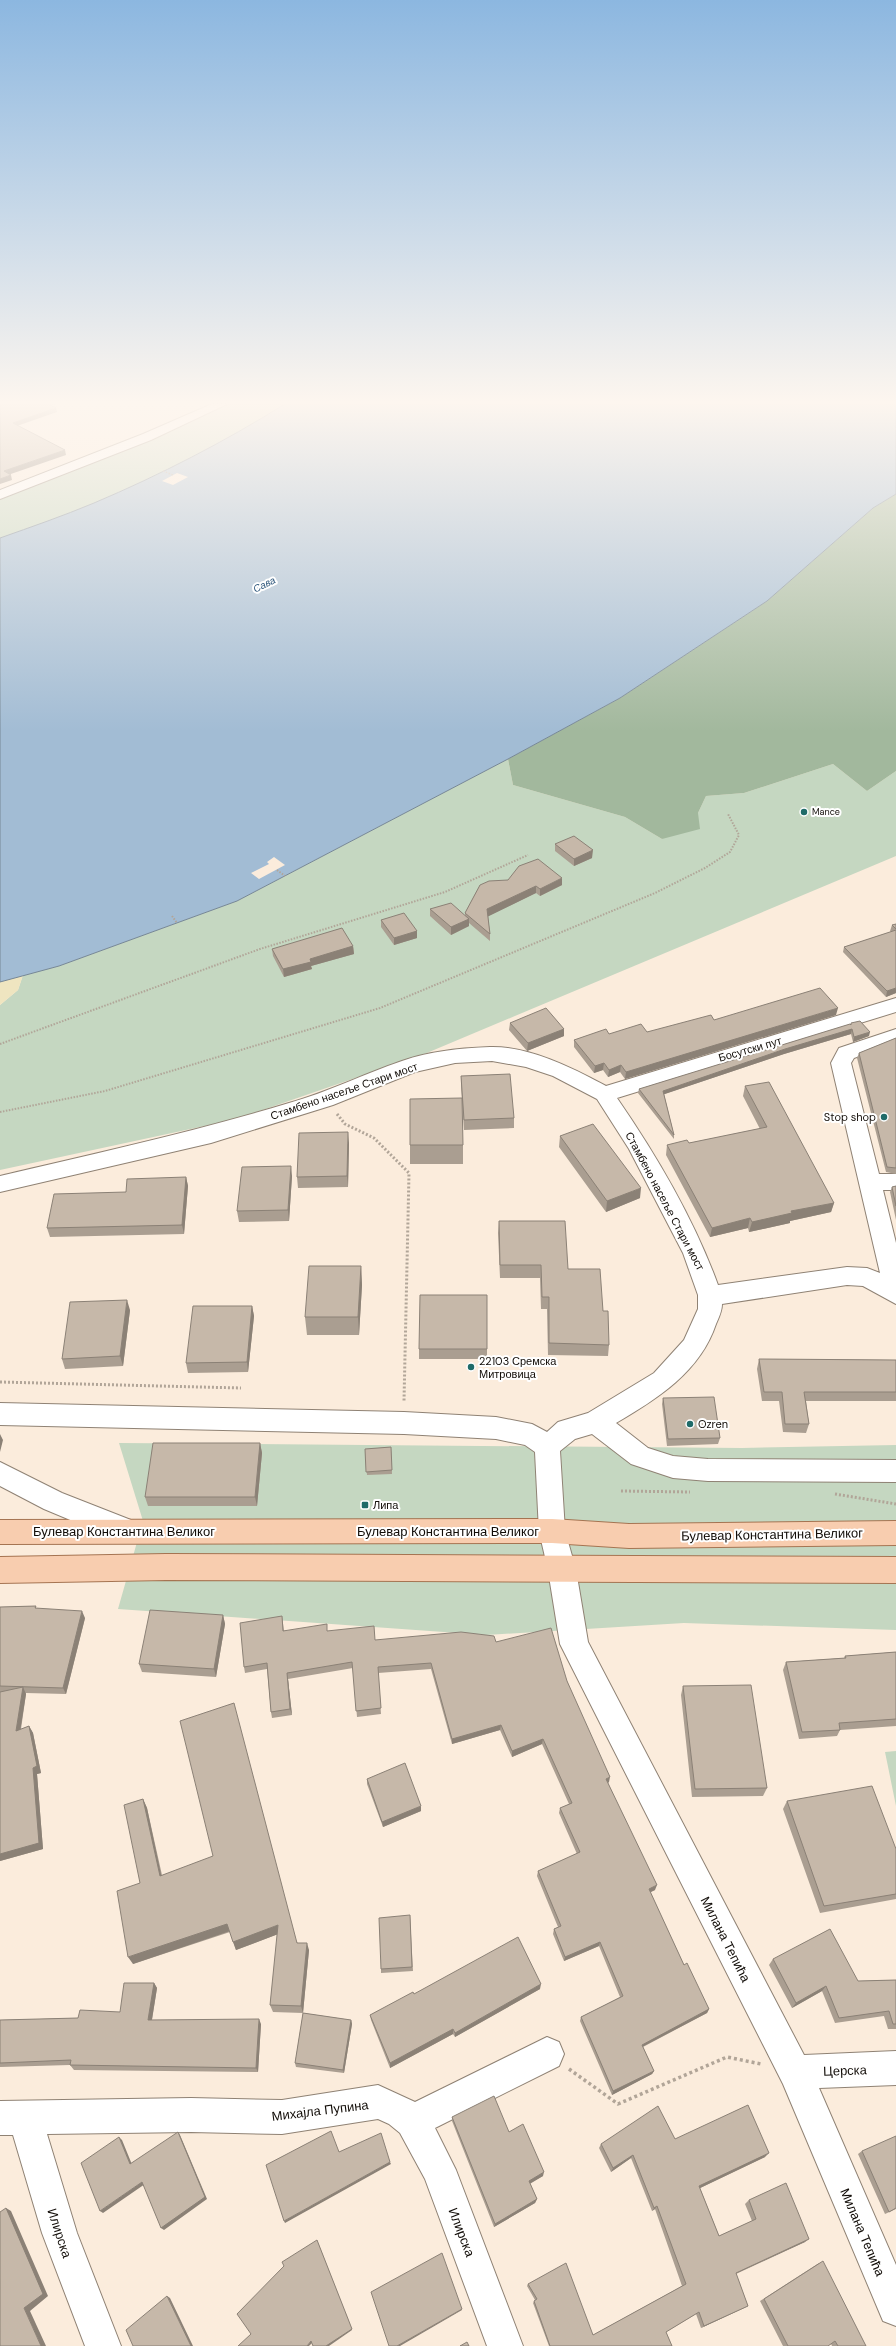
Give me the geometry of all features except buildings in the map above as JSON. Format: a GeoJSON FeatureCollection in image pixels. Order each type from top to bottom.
{"type":"FeatureCollection","features":[{"type":"Feature","properties":{"kind":"main road","name":"Булевар Константина Великог"},"geometry":{"type":"LineString","coordinates":[[0,1532],[552,1531],[629,1536],[896,1533]]}},
{"type":"Feature","properties":{"kind":"main road"},"geometry":{"type":"LineString","coordinates":[[0,1570],[166,1567],[562,1570],[716,1568],[896,1570]]}},
{"type":"Feature","properties":{"kind":"street","name":"Босутски пут"},"geometry":{"type":"LineString","coordinates":[[604,1094],[896,1005]]}},
{"type":"Feature","properties":{"kind":"street"},"geometry":{"type":"LineString","coordinates":[[896,1036],[846,1053],[841,1063],[896,1290]]}},
{"type":"Feature","properties":{"kind":"street","name":"Стамбено насеље Стари мост"},"geometry":{"type":"LineString","coordinates":[[0,1184],[211,1135],[326,1100],[410,1066],[455,1056],[492,1054],[528,1060],[560,1071],[604,1094],[638,1145],[695,1254],[710,1295],[710,1309],[701,1334],[682,1362],[663,1380],[632,1401],[595,1422],[567,1430],[547,1447]]}},
{"type":"Feature","properties":{"kind":"street"},"geometry":{"type":"LineString","coordinates":[[870,1182],[896,1182]]}},
{"type":"Feature","properties":{"kind":"street"},"geometry":{"type":"LineString","coordinates":[[710,1295],[740,1293],[847,1276],[867,1277],[896,1294]]}},
{"type":"Feature","properties":{"kind":"street"},"geometry":{"type":"LineString","coordinates":[[0,1414],[404,1423],[496,1428],[532,1435],[547,1447],[552,1531],[562,1570]]}},
{"type":"Feature","properties":{"kind":"street"},"geometry":{"type":"LineString","coordinates":[[595,1422],[640,1456],[673,1467],[708,1470],[896,1471]]}},
{"type":"Feature","properties":{"kind":"street"},"geometry":{"type":"LineString","coordinates":[[0,1473],[53,1501],[128,1531]]}},
{"type":"Feature","properties":{"kind":"street","name":"Милана Тепића"},"geometry":{"type":"LineString","coordinates":[[562,1570],[574,1644],[795,2072],[896,2308]]}},
{"type":"Feature","properties":{"kind":"street"},"geometry":{"type":"LineString","coordinates":[[412,2121],[547,2054]]}},
{"type":"Feature","properties":{"kind":"street","name":"Церска"},"geometry":{"type":"LineString","coordinates":[[795,2072],[896,2068]]}},
{"type":"Feature","properties":{"kind":"street","name":"Михајла Пупина"},"geometry":{"type":"LineString","coordinates":[[13,2118],[191,2115],[282,2117],[378,2102],[401,2112],[412,2121]]}},
{"type":"Feature","properties":{"kind":"street","name":"Илирска"},"geometry":{"type":"LineString","coordinates":[[13,2118],[33,2153],[70,2263],[102,2346]]}},
{"type":"Feature","properties":{"kind":"street","name":"Илирска"},"geometry":{"type":"LineString","coordinates":[[412,2121],[439,2170],[505,2346]]}},
{"type":"Feature","properties":{"kind":"path"},"geometry":{"type":"LineString","coordinates":[[0,1112],[105,1091],[380,1008],[655,893],[705,868],[730,852],[739,835],[728,814]]}},
{"type":"Feature","properties":{"kind":"path"},"geometry":{"type":"LineString","coordinates":[[0,1044],[260,949],[445,892],[528,855]]}},
{"type":"Feature","properties":{"kind":"path"},"geometry":{"type":"LineString","coordinates":[[277,870],[286,876]]}},
{"type":"Feature","properties":{"kind":"path"},"geometry":{"type":"LineString","coordinates":[[172,916],[177,923]]}},
{"type":"Feature","properties":{"kind":"path"},"geometry":{"type":"LineString","coordinates":[[326,1100],[345,1124],[374,1138],[409,1173],[404,1423]]}},
{"type":"Feature","properties":{"kind":"path"},"geometry":{"type":"LineString","coordinates":[[0,1382],[242,1388]]}},
{"type":"Feature","properties":{"kind":"path"},"geometry":{"type":"LineString","coordinates":[[621,1491],[692,1492]]}},
{"type":"Feature","properties":{"kind":"path"},"geometry":{"type":"LineString","coordinates":[[832,1494],[896,1504]]}},
{"type":"Feature","properties":{"kind":"path"},"geometry":{"type":"LineString","coordinates":[[547,2054],[618,2104],[727,2057],[795,2072]]}},
{"type":"Feature","properties":{"kind":"green space"},"geometry":{"type":"Polygon","coordinates":[[[0,513],[67,513],[47,521],[0,538],[0,513]]]}},
{"type":"Feature","properties":{"kind":"green space"},"geometry":{"type":"Polygon","coordinates":[[[867,513],[896,513],[896,771],[867,791],[833,764],[744,793],[706,796],[698,813],[700,829],[662,839],[625,817],[513,785],[508,759],[620,698],[767,601],[867,513]]]}},
{"type":"Feature","properties":{"kind":"green space"},"geometry":{"type":"Polygon","coordinates":[[[508,759],[513,785],[625,817],[662,839],[698,813],[706,796],[744,793],[833,764],[867,791],[896,771],[896,856],[422,1055],[237,1119],[0,1170],[0,1005],[18,990],[23,975],[59,966],[237,901],[508,759]]]}},
{"type":"Feature","properties":{"kind":"green space"},"geometry":{"type":"Polygon","coordinates":[[[119,1443],[742,1448],[896,1445],[896,1630],[684,1623],[486,1635],[118,1609],[143,1521],[119,1443]]]}},
{"type":"Feature","properties":{"kind":"green space"},"geometry":{"type":"Polygon","coordinates":[[[896,1751],[896,1806],[885,1752],[896,1751]]]}},
{"type":"Feature","properties":{"kind":"sand"},"geometry":{"type":"Polygon","coordinates":[[[23,975],[18,990],[0,1005],[0,982],[23,975]]]}},
{"type":"Feature","properties":{"kind":"water","name":"Сава"},"geometry":{"type":"Polygon","coordinates":[[[67,513],[867,513],[767,601],[620,698],[508,759],[237,901],[59,966],[0,982],[0,538],[67,513]]]}},
{"type":"Feature","properties":{"kind":"pier"},"geometry":{"type":"Polygon","coordinates":[[[274,857],[285,865],[259,879],[251,873],[269,864],[267,862],[274,857]]]}},
{"type":"Feature","properties":{"kind":"place","name":"Mance"},"geometry":{"type":"Point","coordinates":[804,812]}},
{"type":"Feature","properties":{"kind":"place","name":"Stop shop"},"geometry":{"type":"Point","coordinates":[884,1117]}},
{"type":"Feature","properties":{"kind":"place","name":"22103 Сремска Митровица"},"geometry":{"type":"Point","coordinates":[471,1367]}},
{"type":"Feature","properties":{"kind":"place","name":"Ozren"},"geometry":{"type":"Point","coordinates":[690,1424]}},
{"type":"Feature","properties":{"kind":"place","name":"Липа"},"geometry":{"type":"Point","coordinates":[365,1505]}}]}
